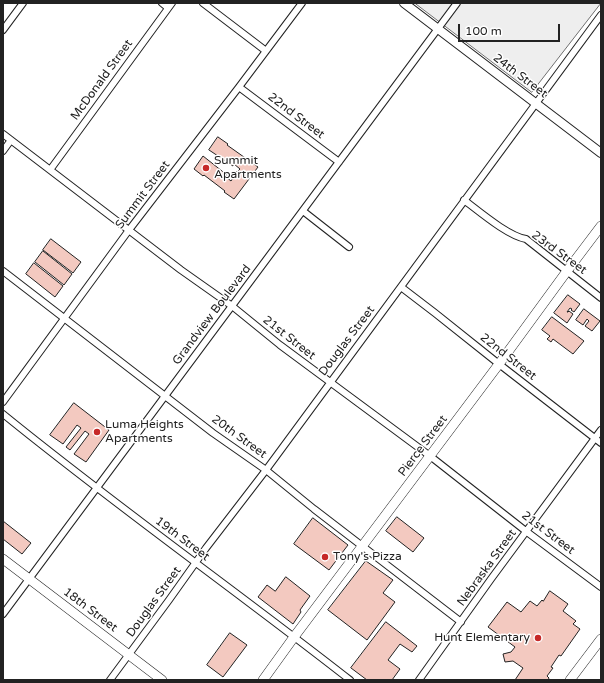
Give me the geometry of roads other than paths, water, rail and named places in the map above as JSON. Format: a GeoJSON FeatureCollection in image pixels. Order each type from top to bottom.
{"type":"FeatureCollection","features":[{"type":"Feature","properties":{"kind":"main road","name":"Pierce Street"},"geometry":{"type":"LineString","coordinates":[[263,680],[294,636],[601,226]]}},
{"type":"Feature","properties":{"kind":"main road","name":"18th Street"},"geometry":{"type":"LineString","coordinates":[[3,559],[162,680]]}},
{"type":"Feature","properties":{"kind":"main road"},"geometry":{"type":"LineString","coordinates":[[570,680],[601,639]]}},
{"type":"Feature","properties":{"kind":"street"},"geometry":{"type":"LineString","coordinates":[[3,30],[23,3]]}},
{"type":"Feature","properties":{"kind":"street"},"geometry":{"type":"LineString","coordinates":[[162,3],[170,6]]}},
{"type":"Feature","properties":{"kind":"street"},"geometry":{"type":"LineString","coordinates":[[202,3],[266,51]]}},
{"type":"Feature","properties":{"kind":"street","name":"Summit Street"},"geometry":{"type":"LineString","coordinates":[[3,402],[129,230],[302,3]]}},
{"type":"Feature","properties":{"kind":"street","name":"24th Street"},"geometry":{"type":"LineString","coordinates":[[404,3],[601,153]]}},
{"type":"Feature","properties":{"kind":"street","name":"Grandview Boulevard"},"geometry":{"type":"LineString","coordinates":[[3,614],[457,3]]}},
{"type":"Feature","properties":{"kind":"street","name":"McDonald Street"},"geometry":{"type":"LineString","coordinates":[[50,170],[170,6]]}},
{"type":"Feature","properties":{"kind":"street","name":"Douglas Street"},"geometry":{"type":"LineString","coordinates":[[110,680],[601,15]]}},
{"type":"Feature","properties":{"kind":"street","name":"22nd Street"},"geometry":{"type":"LineString","coordinates":[[239,87],[339,162]]}},
{"type":"Feature","properties":{"kind":"street","name":"21st Street"},"geometry":{"type":"LineString","coordinates":[[3,134],[601,587]]}},
{"type":"Feature","properties":{"kind":"street"},"geometry":{"type":"LineString","coordinates":[[3,151],[11,140]]}},
{"type":"Feature","properties":{"kind":"street","name":"23rd Street"},"geometry":{"type":"LineString","coordinates":[[464,200],[505,230],[526,240],[601,298]]}},
{"type":"Feature","properties":{"kind":"street"},"geometry":{"type":"LineString","coordinates":[[303,211],[349,246]]}},
{"type":"Feature","properties":{"kind":"street","name":"20th Street"},"geometry":{"type":"LineString","coordinates":[[3,271],[213,433],[266,470],[461,622]]}},
{"type":"Feature","properties":{"kind":"street","name":"22nd Street"},"geometry":{"type":"LineString","coordinates":[[401,286],[601,444]]}},
{"type":"Feature","properties":{"kind":"street","name":"19th Street"},"geometry":{"type":"LineString","coordinates":[[3,414],[97,488],[350,680]]}},
{"type":"Feature","properties":{"kind":"street","name":"Nebraska Street"},"geometry":{"type":"LineString","coordinates":[[419,680],[491,579],[601,430]]}},
{"type":"Feature","properties":{"kind":"place","name":"Summit Apartments"},"geometry":{"type":"Point","coordinates":[206,168]}},
{"type":"Feature","properties":{"kind":"place","name":"Luma Heights Apartments"},"geometry":{"type":"Point","coordinates":[97,432]}},
{"type":"Feature","properties":{"kind":"place","name":"Tony's Pizza"},"geometry":{"type":"Point","coordinates":[325,557]}},
{"type":"Feature","properties":{"kind":"place","name":"Hunt Elementary"},"geometry":{"type":"Point","coordinates":[538,638]}}]}
